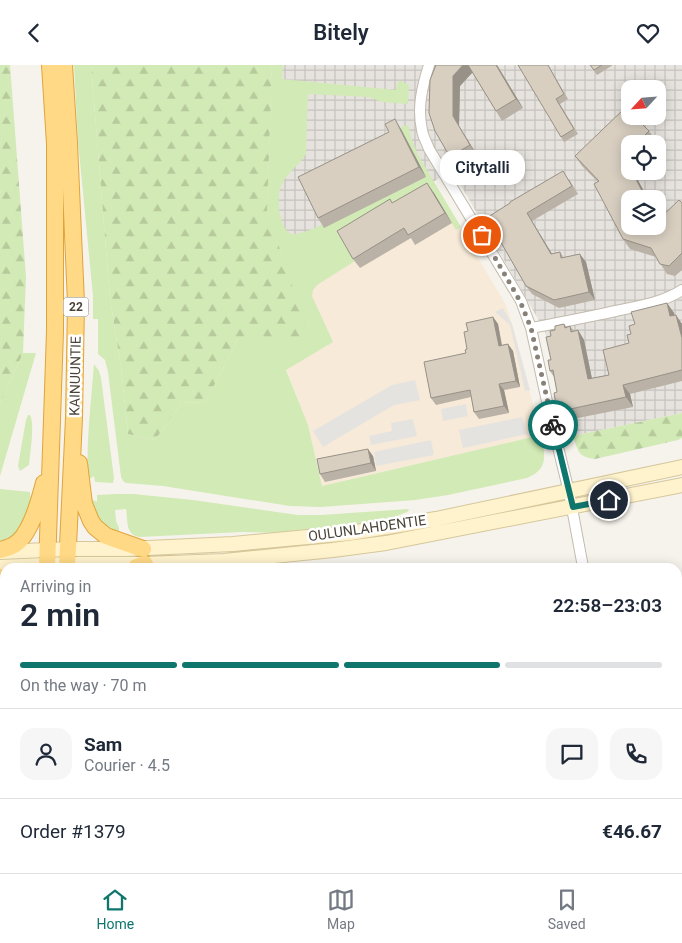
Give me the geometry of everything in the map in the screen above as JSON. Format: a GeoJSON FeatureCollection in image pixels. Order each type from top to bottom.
{"type":"FeatureCollection","features":[{"type":"Feature","properties":{"kind":"highway","name":"KAINUUNTIE"},"geometry":{"type":"LineString","coordinates":[[47,561],[55,331],[55,144],[50,65]]}},
{"type":"Feature","properties":{"kind":"highway","name":"KAINUUNTIE"},"geometry":{"type":"LineString","coordinates":[[64,65],[76,303],[74,418],[67,561]]}},
{"type":"Feature","properties":{"kind":"highway"},"geometry":{"type":"LineString","coordinates":[[74,418],[84,505],[91,521],[100,532],[141,560]]}},
{"type":"Feature","properties":{"kind":"highway"},"geometry":{"type":"LineString","coordinates":[[0,551],[17,543],[31,523],[51,457]]}},
{"type":"Feature","properties":{"kind":"main road","name":"OULUNLAHDENTIE"},"geometry":{"type":"LineString","coordinates":[[141,560],[233,545],[350,533],[436,519],[682,467]]}},
{"type":"Feature","properties":{"kind":"main road","name":"OULUNLAHDENTIE"},"geometry":{"type":"LineString","coordinates":[[47,561],[224,561],[333,550],[386,543],[682,485]]}},
{"type":"Feature","properties":{"kind":"main road"},"geometry":{"type":"LineString","coordinates":[[0,551],[47,561]]}},
{"type":"Feature","properties":{"kind":"main road"},"geometry":{"type":"LineString","coordinates":[[31,563],[47,561]]}},
{"type":"Feature","properties":{"kind":"street"},"geometry":{"type":"LineString","coordinates":[[429,65],[420,98],[422,132],[429,149],[520,301],[531,328],[548,406],[570,491],[582,563]]}},
{"type":"Feature","properties":{"kind":"street"},"geometry":{"type":"LineString","coordinates":[[531,328],[659,301],[682,290]]}},
{"type":"Feature","properties":{"kind":"shaded area"},"geometry":{"type":"Polygon","coordinates":[[[272,65],[682,65],[682,413],[573,436],[565,426],[545,331],[452,170],[433,182],[283,258],[267,211],[272,65]]]}},
{"type":"Feature","properties":{"kind":"shaded area"},"geometry":{"type":"Polygon","coordinates":[[[433,182],[506,305],[541,435],[322,486],[308,425],[286,369],[283,258],[433,182]]]}},
{"type":"Feature","properties":{"kind":"shaded area"},"geometry":{"type":"Polygon","coordinates":[[[503,308],[512,324],[530,390],[525,391],[510,325],[495,312],[503,308]]]}},
{"type":"Feature","properties":{"kind":"shaded area"},"geometry":{"type":"Polygon","coordinates":[[[415,380],[420,400],[394,405],[323,447],[313,431],[392,385],[415,380]]]}},
{"type":"Feature","properties":{"kind":"shaded area"},"geometry":{"type":"Polygon","coordinates":[[[466,404],[468,416],[443,421],[441,409],[466,404]]]}},
{"type":"Feature","properties":{"kind":"shaded area"},"geometry":{"type":"Polygon","coordinates":[[[522,417],[527,434],[463,448],[459,430],[522,417]]]}},
{"type":"Feature","properties":{"kind":"shaded area"},"geometry":{"type":"Polygon","coordinates":[[[413,419],[417,436],[371,445],[369,436],[392,431],[391,423],[413,419]]]}},
{"type":"Feature","properties":{"kind":"shaded area"},"geometry":{"type":"Polygon","coordinates":[[[431,440],[434,455],[376,466],[374,452],[431,440]]]}},
{"type":"Feature","properties":{"kind":"green space"},"geometry":{"type":"Polygon","coordinates":[[[0,65],[10,65],[26,277],[23,353],[0,404],[0,65]]]}},
{"type":"Feature","properties":{"kind":"green space"},"geometry":{"type":"Polygon","coordinates":[[[74,65],[91,65],[110,299],[121,367],[128,434],[155,440],[182,402],[205,403],[283,258],[267,211],[272,65],[283,65],[282,79],[396,90],[398,82],[401,81],[409,85],[408,104],[382,102],[369,97],[308,94],[306,154],[284,180],[279,195],[279,211],[283,225],[291,234],[297,234],[323,224],[401,127],[407,125],[418,155],[461,227],[456,230],[434,193],[355,261],[317,285],[313,290],[312,296],[333,342],[286,370],[308,425],[322,486],[541,435],[544,461],[539,470],[527,478],[448,495],[415,500],[321,507],[290,506],[163,486],[126,483],[123,481],[108,372],[105,360],[98,354],[98,319],[93,319],[93,296],[78,141],[74,65]]]}},
{"type":"Feature","properties":{"kind":"green space"},"geometry":{"type":"Polygon","coordinates":[[[91,65],[272,65],[267,211],[310,340],[238,339],[205,403],[182,402],[155,440],[128,434],[121,367],[110,299],[91,65]]]}},
{"type":"Feature","properties":{"kind":"green space"},"geometry":{"type":"Polygon","coordinates":[[[23,353],[36,353],[0,476],[0,404],[23,353]]]}},
{"type":"Feature","properties":{"kind":"green space"},"geometry":{"type":"Polygon","coordinates":[[[94,364],[101,378],[114,478],[113,483],[95,482],[94,476],[88,480],[88,437],[94,364]]]}},
{"type":"Feature","properties":{"kind":"green space"},"geometry":{"type":"Polygon","coordinates":[[[682,413],[682,438],[595,459],[582,455],[576,446],[573,436],[682,413]]]}},
{"type":"Feature","properties":{"kind":"green space"},"geometry":{"type":"Polygon","coordinates":[[[28,415],[30,415],[32,425],[29,465],[20,471],[18,466],[28,415]]]}},
{"type":"Feature","properties":{"kind":"green space"},"geometry":{"type":"Polygon","coordinates":[[[0,489],[30,492],[30,497],[35,493],[32,506],[13,537],[0,544],[0,489]]]}},
{"type":"Feature","properties":{"kind":"green space"},"geometry":{"type":"Polygon","coordinates":[[[117,494],[193,500],[298,515],[409,510],[389,519],[335,529],[280,533],[242,532],[139,537],[129,530],[126,509],[115,510],[119,533],[117,534],[100,523],[90,498],[97,502],[97,495],[117,494]]]}},
{"type":"Feature","properties":{"kind":"building"},"geometry":{"type":"Polygon","coordinates":[[[436,65],[463,65],[453,76],[453,116],[470,145],[450,157],[435,131],[429,113],[430,80],[436,65]]]}},
{"type":"Feature","properties":{"kind":"building"},"geometry":{"type":"Polygon","coordinates":[[[468,65],[496,65],[516,99],[496,111],[468,65]]]}},
{"type":"Feature","properties":{"kind":"building"},"geometry":{"type":"Polygon","coordinates":[[[518,65],[548,65],[564,94],[556,99],[574,129],[561,137],[518,65]]]}},
{"type":"Feature","properties":{"kind":"building"},"geometry":{"type":"Polygon","coordinates":[[[590,65],[602,65],[594,70],[590,65]]]}},
{"type":"Feature","properties":{"kind":"building"},"geometry":{"type":"Polygon","coordinates":[[[621,112],[621,125],[643,125],[649,131],[645,135],[621,135],[621,180],[636,180],[642,190],[621,190],[621,235],[666,235],[666,212],[679,200],[682,203],[682,253],[669,266],[660,264],[651,248],[623,239],[594,184],[599,181],[575,156],[621,112]]]}},
{"type":"Feature","properties":{"kind":"building"},"geometry":{"type":"Polygon","coordinates":[[[395,119],[419,167],[318,218],[298,177],[389,132],[385,124],[395,119]]]}},
{"type":"Feature","properties":{"kind":"building"},"geometry":{"type":"Polygon","coordinates":[[[563,171],[572,186],[527,213],[551,254],[560,252],[561,258],[580,254],[589,292],[554,300],[526,286],[495,232],[485,219],[563,171]]]}},
{"type":"Feature","properties":{"kind":"building"},"geometry":{"type":"Polygon","coordinates":[[[427,183],[445,213],[408,235],[404,228],[353,259],[337,231],[390,199],[392,203],[427,183]]]}},
{"type":"Feature","properties":{"kind":"building"},"geometry":{"type":"Polygon","coordinates":[[[667,303],[670,316],[676,315],[682,338],[682,370],[623,385],[626,397],[561,411],[560,404],[556,405],[554,393],[557,392],[553,370],[550,371],[548,360],[551,360],[546,337],[551,336],[550,331],[555,330],[555,326],[564,324],[565,328],[570,326],[571,332],[578,330],[588,379],[609,375],[603,350],[629,343],[627,335],[631,334],[629,326],[635,324],[631,312],[667,303]]]}},
{"type":"Feature","properties":{"kind":"building"},"geometry":{"type":"Polygon","coordinates":[[[493,317],[499,346],[508,344],[516,381],[499,384],[504,406],[474,412],[470,390],[431,398],[424,362],[466,353],[464,332],[468,331],[466,323],[493,317]]]}},
{"type":"Feature","properties":{"kind":"building"},"geometry":{"type":"Polygon","coordinates":[[[368,449],[371,463],[320,474],[317,459],[368,449]]]}},
{"type":"Feature","properties":{"kind":"way so far"},"geometry":{"type":"LineString","coordinates":[[482,235],[520,301],[531,328],[553,425]]}},
{"type":"Feature","properties":{"kind":"place","name":"Citytalli"},"geometry":{"type":"Point","coordinates":[482,235]}},
{"type":"Feature","properties":{"kind":"route"},"geometry":{"type":"LineString","coordinates":[[553,425],[573,507],[609,500]]}}]}
